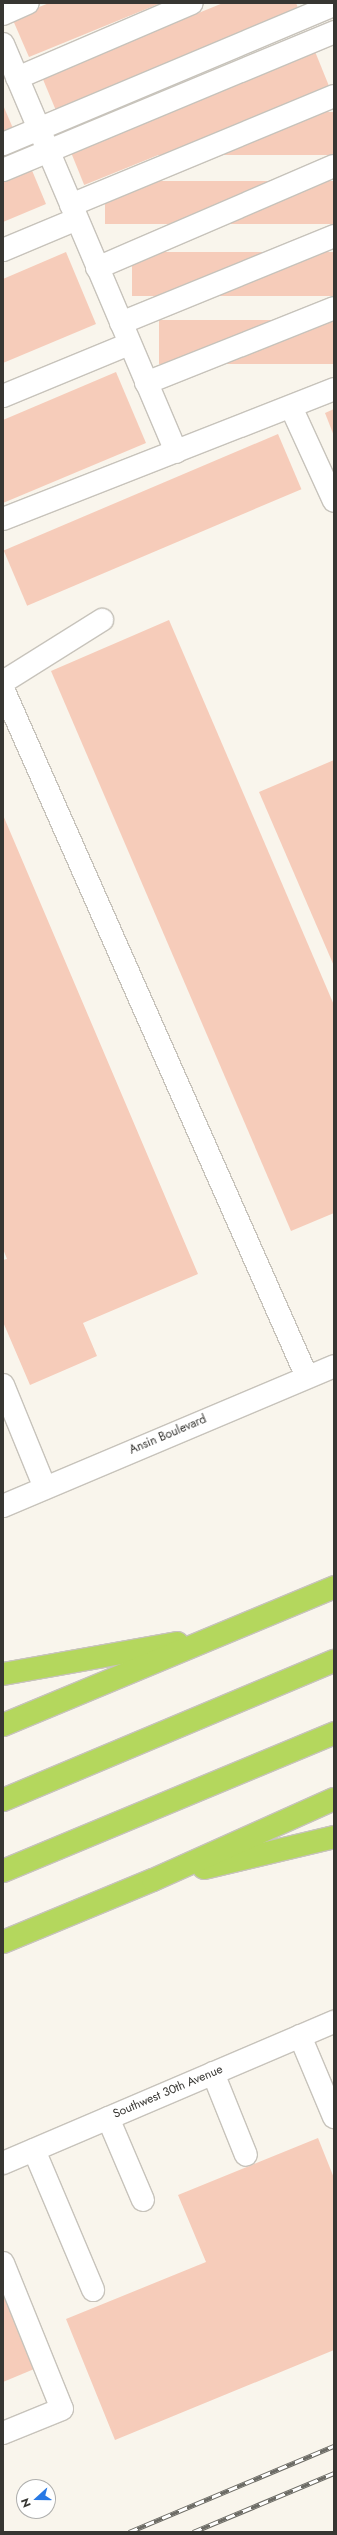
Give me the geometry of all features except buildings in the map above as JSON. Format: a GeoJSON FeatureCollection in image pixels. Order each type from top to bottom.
{"type":"FeatureCollection","features":[{"type":"Feature","properties":{"kind":"highway"},"geometry":{"type":"LineString","coordinates":[[3,1726],[334,1587]]}},
{"type":"Feature","properties":{"kind":"highway"},"geometry":{"type":"LineString","coordinates":[[3,1674],[218,1636]]}},
{"type":"Feature","properties":{"kind":"highway"},"geometry":{"type":"LineString","coordinates":[[3,1800],[334,1661]]}},
{"type":"Feature","properties":{"kind":"highway"},"geometry":{"type":"LineString","coordinates":[[3,1871],[334,1733]]}},
{"type":"Feature","properties":{"kind":"highway"},"geometry":{"type":"LineString","coordinates":[[3,1942],[153,1880],[334,1799]]}},
{"type":"Feature","properties":{"kind":"highway"},"geometry":{"type":"LineString","coordinates":[[153,1880],[334,1837]]}},
{"type":"Feature","properties":{"kind":"street"},"geometry":{"type":"LineString","coordinates":[[3,14],[28,3]]}},
{"type":"Feature","properties":{"kind":"street"},"geometry":{"type":"LineString","coordinates":[[176,452],[9,63],[192,3]]}},
{"type":"Feature","properties":{"kind":"street"},"geometry":{"type":"LineString","coordinates":[[3,144],[333,6]]}},
{"type":"Feature","properties":{"kind":"street"},"geometry":{"type":"LineString","coordinates":[[3,170],[334,32]]}},
{"type":"Feature","properties":{"kind":"street"},"geometry":{"type":"LineString","coordinates":[[3,250],[74,212],[334,96]]}},
{"type":"Feature","properties":{"kind":"street"},"geometry":{"type":"LineString","coordinates":[[97,268],[334,166]]}},
{"type":"Feature","properties":{"kind":"street"},"geometry":{"type":"LineString","coordinates":[[121,323],[334,236]]}},
{"type":"Feature","properties":{"kind":"street"},"geometry":{"type":"LineString","coordinates":[[146,383],[334,308]]}},
{"type":"Feature","properties":{"kind":"street"},"geometry":{"type":"LineString","coordinates":[[3,396],[130,344]]}},
{"type":"Feature","properties":{"kind":"street"},"geometry":{"type":"LineString","coordinates":[[3,519],[291,407],[334,388]]}},
{"type":"Feature","properties":{"kind":"street"},"geometry":{"type":"LineString","coordinates":[[291,407],[334,501]]}},
{"type":"Feature","properties":{"kind":"street"},"geometry":{"type":"LineString","coordinates":[[3,682],[102,620]]}},
{"type":"Feature","properties":{"kind":"street"},"geometry":{"type":"LineString","coordinates":[[3,689],[307,1377]]}},
{"type":"Feature","properties":{"kind":"street","name":"Ansin Boulevard"},"geometry":{"type":"LineString","coordinates":[[3,1506],[334,1366]]}},
{"type":"Feature","properties":{"kind":"street"},"geometry":{"type":"LineString","coordinates":[[3,1385],[45,1488]]}},
{"type":"Feature","properties":{"kind":"street","name":"Southwest 30th Avenue"},"geometry":{"type":"LineString","coordinates":[[3,2163],[334,2022]]}},
{"type":"Feature","properties":{"kind":"street"},"geometry":{"type":"LineString","coordinates":[[300,2036],[334,2117]]}},
{"type":"Feature","properties":{"kind":"street"},"geometry":{"type":"LineString","coordinates":[[213,2073],[246,2155]]}},
{"type":"Feature","properties":{"kind":"street"},"geometry":{"type":"LineString","coordinates":[[108,2118],[142,2200]]}},
{"type":"Feature","properties":{"kind":"street"},"geometry":{"type":"LineString","coordinates":[[34,2150],[93,2290]]}},
{"type":"Feature","properties":{"kind":"street"},"geometry":{"type":"LineString","coordinates":[[3,2263],[62,2409],[3,2433]]}},
{"type":"Feature","properties":{"kind":"railway"},"geometry":{"type":"LineString","coordinates":[[129,2532],[334,2446]]}},
{"type":"Feature","properties":{"kind":"railway"},"geometry":{"type":"LineString","coordinates":[[193,2532],[334,2473]]}}]}
